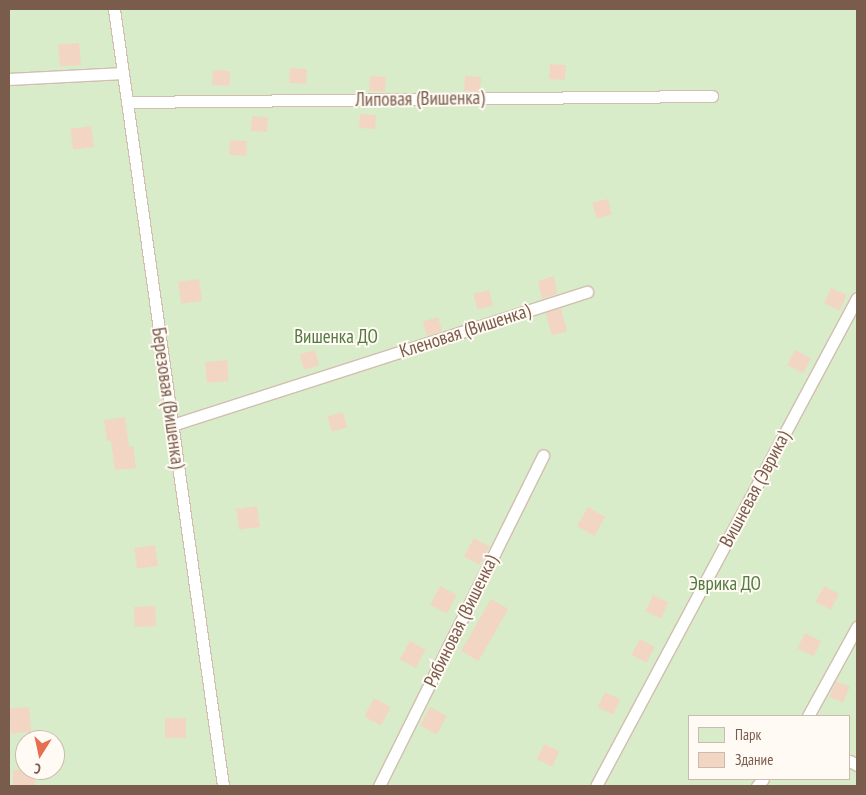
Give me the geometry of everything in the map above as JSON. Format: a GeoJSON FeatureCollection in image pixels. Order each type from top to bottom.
{"type":"FeatureCollection","features":[{"type":"Feature","properties":{"kind":"lane","name":"Березовая (Вишенка)"},"geometry":{"type":"LineString","coordinates":[[114,9],[223,786]]}},
{"type":"Feature","properties":{"kind":"lane"},"geometry":{"type":"LineString","coordinates":[[9,79],[123,73]]}},
{"type":"Feature","properties":{"kind":"lane","name":"Липовая (Вишенка)"},"geometry":{"type":"LineString","coordinates":[[127,102],[712,96]]}},
{"type":"Feature","properties":{"kind":"lane","name":"Кленовая (Вишенка)"},"geometry":{"type":"LineString","coordinates":[[172,425],[587,292]]}},
{"type":"Feature","properties":{"kind":"lane","name":"Вишневая (Эврика)"},"geometry":{"type":"LineString","coordinates":[[596,786],[857,298]]}},
{"type":"Feature","properties":{"kind":"lane","name":"Рябиновая (Вишенка)"},"geometry":{"type":"LineString","coordinates":[[379,786],[543,456]]}},
{"type":"Feature","properties":{"kind":"lane"},"geometry":{"type":"LineString","coordinates":[[809,715],[857,626]]}},
{"type":"Feature","properties":{"kind":"green space","name":"Вишенка ДО"},"geometry":{"type":"Polygon","coordinates":[[[9,9],[857,9],[857,786],[9,786],[9,9]]]}},
{"type":"Feature","properties":{"kind":"building"},"geometry":{"type":"Polygon","coordinates":[[[79,43],[81,65],[60,67],[58,45],[79,43]]]}},
{"type":"Feature","properties":{"kind":"building"},"geometry":{"type":"Polygon","coordinates":[[[550,64],[566,65],[565,80],[549,79],[550,64]]]}},
{"type":"Feature","properties":{"kind":"building"},"geometry":{"type":"Polygon","coordinates":[[[290,68],[307,69],[306,84],[289,83],[290,68]]]}},
{"type":"Feature","properties":{"kind":"building"},"geometry":{"type":"Polygon","coordinates":[[[213,70],[230,71],[229,86],[212,85],[213,70]]]}},
{"type":"Feature","properties":{"kind":"building"},"geometry":{"type":"Polygon","coordinates":[[[370,76],[386,77],[385,92],[369,91],[370,76]]]}},
{"type":"Feature","properties":{"kind":"building"},"geometry":{"type":"Polygon","coordinates":[[[465,76],[481,77],[480,92],[464,91],[465,76]]]}},
{"type":"Feature","properties":{"kind":"building"},"geometry":{"type":"Polygon","coordinates":[[[360,114],[376,115],[375,129],[359,128],[360,114]]]}},
{"type":"Feature","properties":{"kind":"building"},"geometry":{"type":"Polygon","coordinates":[[[252,116],[268,117],[267,132],[251,131],[252,116]]]}},
{"type":"Feature","properties":{"kind":"building"},"geometry":{"type":"Polygon","coordinates":[[[91,126],[94,147],[73,150],[70,129],[91,126]]]}},
{"type":"Feature","properties":{"kind":"building"},"geometry":{"type":"Polygon","coordinates":[[[230,140],[247,141],[246,156],[229,155],[230,140]]]}},
{"type":"Feature","properties":{"kind":"building"},"geometry":{"type":"Polygon","coordinates":[[[608,199],[612,215],[596,218],[592,203],[608,199]]]}},
{"type":"Feature","properties":{"kind":"building"},"geometry":{"type":"Polygon","coordinates":[[[554,276],[557,294],[542,299],[538,281],[554,276]]]}},
{"type":"Feature","properties":{"kind":"building"},"geometry":{"type":"Polygon","coordinates":[[[199,279],[202,301],[181,304],[178,282],[199,279]]]}},
{"type":"Feature","properties":{"kind":"building"},"geometry":{"type":"Polygon","coordinates":[[[831,288],[847,295],[840,310],[824,304],[831,288]]]}},
{"type":"Feature","properties":{"kind":"building"},"geometry":{"type":"Polygon","coordinates":[[[489,290],[493,306],[477,309],[473,294],[489,290]]]}},
{"type":"Feature","properties":{"kind":"building"},"geometry":{"type":"Polygon","coordinates":[[[561,308],[567,331],[552,335],[546,312],[561,308]]]}},
{"type":"Feature","properties":{"kind":"building"},"geometry":{"type":"Polygon","coordinates":[[[438,317],[442,331],[427,336],[423,321],[438,317]]]}},
{"type":"Feature","properties":{"kind":"building"},"geometry":{"type":"Polygon","coordinates":[[[315,350],[319,365],[304,370],[300,354],[315,350]]]}},
{"type":"Feature","properties":{"kind":"building"},"geometry":{"type":"Polygon","coordinates":[[[795,350],[811,358],[803,373],[787,365],[795,350]]]}},
{"type":"Feature","properties":{"kind":"building"},"geometry":{"type":"Polygon","coordinates":[[[227,360],[229,381],[207,383],[205,362],[227,360]]]}},
{"type":"Feature","properties":{"kind":"building"},"geometry":{"type":"Polygon","coordinates":[[[343,412],[347,427],[332,432],[328,416],[343,412]]]}},
{"type":"Feature","properties":{"kind":"building"},"geometry":{"type":"Polygon","coordinates":[[[125,417],[129,447],[133,446],[136,468],[115,470],[111,441],[107,441],[104,420],[125,417]]]}},
{"type":"Feature","properties":{"kind":"building"},"geometry":{"type":"Polygon","coordinates":[[[257,506],[260,527],[239,530],[236,509],[257,506]]]}},
{"type":"Feature","properties":{"kind":"building"},"geometry":{"type":"Polygon","coordinates":[[[588,507],[605,517],[594,536],[577,526],[588,507]]]}},
{"type":"Feature","properties":{"kind":"building"},"geometry":{"type":"Polygon","coordinates":[[[474,538],[490,547],[480,565],[464,556],[474,538]]]}},
{"type":"Feature","properties":{"kind":"building"},"geometry":{"type":"Polygon","coordinates":[[[155,545],[158,566],[137,569],[134,548],[155,545]]]}},
{"type":"Feature","properties":{"kind":"building"},"geometry":{"type":"Polygon","coordinates":[[[440,586],[457,595],[447,613],[430,605],[440,586]]]}},
{"type":"Feature","properties":{"kind":"building"},"geometry":{"type":"Polygon","coordinates":[[[824,586],[839,594],[831,610],[816,602],[824,586]]]}},
{"type":"Feature","properties":{"kind":"building"},"geometry":{"type":"Polygon","coordinates":[[[653,595],[668,602],[661,618],[645,611],[653,595]]]}},
{"type":"Feature","properties":{"kind":"building"},"geometry":{"type":"Polygon","coordinates":[[[491,599],[508,609],[478,661],[461,651],[491,599]]]}},
{"type":"Feature","properties":{"kind":"building"},"geometry":{"type":"Polygon","coordinates":[[[155,606],[156,626],[135,627],[134,607],[155,606]]]}},
{"type":"Feature","properties":{"kind":"building"},"geometry":{"type":"Polygon","coordinates":[[[805,633],[821,641],[813,656],[797,648],[805,633]]]}},
{"type":"Feature","properties":{"kind":"building"},"geometry":{"type":"Polygon","coordinates":[[[640,639],[655,647],[647,663],[632,655],[640,639]]]}},
{"type":"Feature","properties":{"kind":"building"},"geometry":{"type":"Polygon","coordinates":[[[410,641],[426,650],[416,668],[400,659],[410,641]]]}},
{"type":"Feature","properties":{"kind":"building"},"geometry":{"type":"Polygon","coordinates":[[[836,681],[850,687],[843,703],[829,697],[836,681]]]}},
{"type":"Feature","properties":{"kind":"building"},"geometry":{"type":"Polygon","coordinates":[[[605,692],[620,699],[613,715],[598,707],[605,692]]]}},
{"type":"Feature","properties":{"kind":"building"},"geometry":{"type":"Polygon","coordinates":[[[374,698],[391,707],[381,725],[364,717],[374,698]]]}},
{"type":"Feature","properties":{"kind":"building"},"geometry":{"type":"Polygon","coordinates":[[[29,707],[31,730],[15,730],[15,733],[11,734],[9,709],[29,707]]]}},
{"type":"Feature","properties":{"kind":"building"},"geometry":{"type":"Polygon","coordinates":[[[430,707],[447,716],[437,734],[420,726],[430,707]]]}},
{"type":"Feature","properties":{"kind":"building"},"geometry":{"type":"Polygon","coordinates":[[[165,718],[186,718],[186,738],[165,738],[165,718]]]}},
{"type":"Feature","properties":{"kind":"building"},"geometry":{"type":"Polygon","coordinates":[[[544,744],[559,751],[552,767],[537,759],[544,744]]]}},
{"type":"Feature","properties":{"kind":"building"},"geometry":{"type":"Polygon","coordinates":[[[13,770],[15,770],[15,780],[35,780],[35,786],[13,786],[13,770]]]}},
{"type":"Feature","properties":{"kind":"park label","name":"Эврика ДО"},"geometry":{"type":"Point","coordinates":[725,584]}}]}
